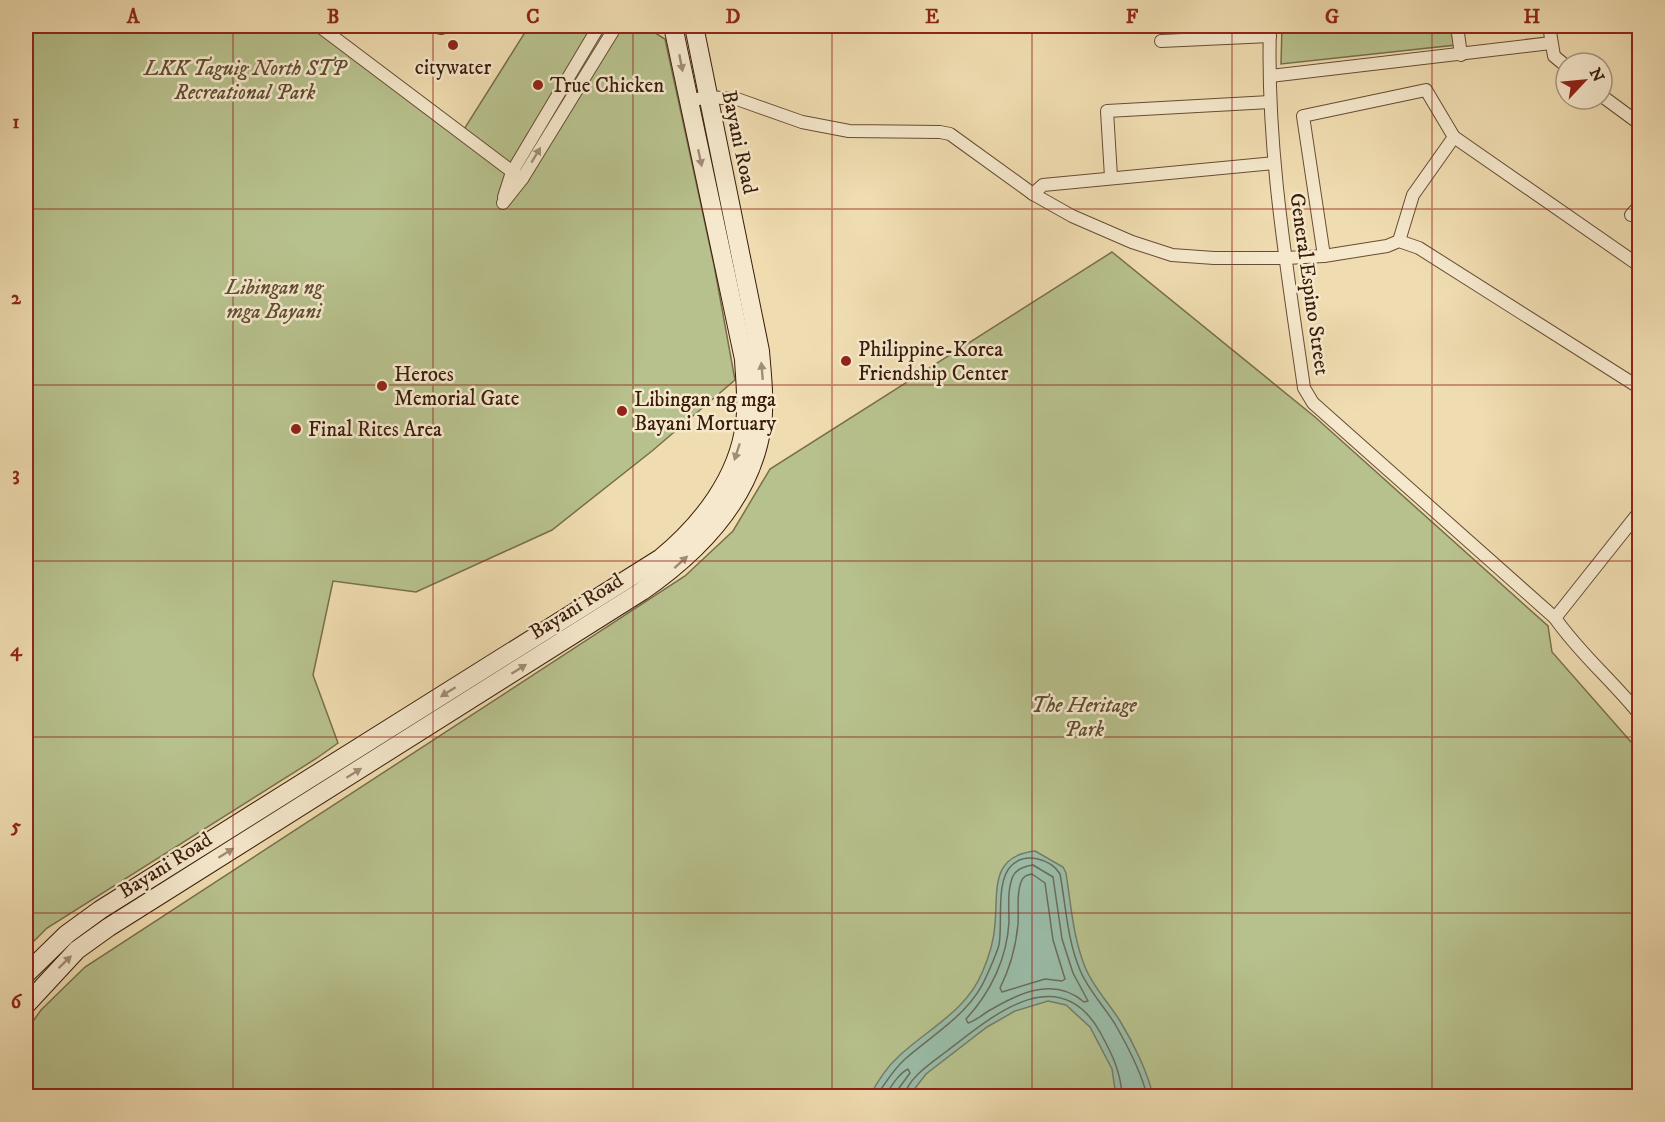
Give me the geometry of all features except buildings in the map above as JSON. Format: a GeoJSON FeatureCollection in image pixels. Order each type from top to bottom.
{"type":"FeatureCollection","features":[{"type":"Feature","properties":{"kind":"main road","name":"Bayani Road"},"geometry":{"type":"LineString","coordinates":[[26,1005],[77,950],[109,927],[638,584],[705,515],[727,481],[739,449],[745,424],[747,394],[744,359],[673,26]]}},
{"type":"Feature","properties":{"kind":"main road","name":"Bayani Road"},"geometry":{"type":"LineString","coordinates":[[26,974],[67,934],[100,910],[638,584],[667,574],[715,528],[741,489],[756,454],[762,424],[764,390],[760,351],[694,26]]}},
{"type":"Feature","properties":{"kind":"street"},"geometry":{"type":"LineString","coordinates":[[319,26],[517,175]]}},
{"type":"Feature","properties":{"kind":"street"},"geometry":{"type":"LineString","coordinates":[[517,175],[599,26]]}},
{"type":"Feature","properties":{"kind":"street"},"geometry":{"type":"LineString","coordinates":[[517,175],[616,26]]}},
{"type":"Feature","properties":{"kind":"street"},"geometry":{"type":"LineString","coordinates":[[1457,26],[1461,55]]}},
{"type":"Feature","properties":{"kind":"street"},"geometry":{"type":"LineString","coordinates":[[1549,26],[1554,56]]}},
{"type":"Feature","properties":{"kind":"street"},"geometry":{"type":"LineString","coordinates":[[1161,41],[1270,31]]}},
{"type":"Feature","properties":{"kind":"street","name":"General Espino Street"},"geometry":{"type":"LineString","coordinates":[[1270,31],[1270,102],[1274,163],[1305,388],[1313,403],[1555,618],[1570,639],[1640,716]]}},
{"type":"Feature","properties":{"kind":"street"},"geometry":{"type":"LineString","coordinates":[[1270,76],[1461,55],[1551,42]]}},
{"type":"Feature","properties":{"kind":"street"},"geometry":{"type":"LineString","coordinates":[[1324,256],[1303,116],[1426,90],[1454,137],[1640,266]]}},
{"type":"Feature","properties":{"kind":"street"},"geometry":{"type":"LineString","coordinates":[[688,101],[708,97],[736,99],[802,122],[849,131],[950,134],[1033,194],[1072,216],[1132,242],[1172,255],[1214,258],[1324,256],[1387,246],[1399,241],[1419,248],[1640,388]]}},
{"type":"Feature","properties":{"kind":"street"},"geometry":{"type":"LineString","coordinates":[[1111,177],[1107,111],[1270,102]]}},
{"type":"Feature","properties":{"kind":"street"},"geometry":{"type":"LineString","coordinates":[[1614,105],[1640,124]]}},
{"type":"Feature","properties":{"kind":"street"},"geometry":{"type":"LineString","coordinates":[[1399,241],[1413,195],[1454,137]]}},
{"type":"Feature","properties":{"kind":"street"},"geometry":{"type":"LineString","coordinates":[[1033,194],[1043,185],[1274,163]]}},
{"type":"Feature","properties":{"kind":"street"},"geometry":{"type":"LineString","coordinates":[[1631,215],[1640,205]]}},
{"type":"Feature","properties":{"kind":"street"},"geometry":{"type":"LineString","coordinates":[[1555,618],[1640,511]]}},
{"type":"Feature","properties":{"kind":"green space","name":"Libingan ng mga Bayani"},"geometry":{"type":"Polygon","coordinates":[[[26,26],[323,26],[463,131],[529,26],[644,26],[665,39],[714,265],[735,380],[652,451],[552,530],[416,592],[333,581],[313,675],[338,743],[47,928],[26,949],[26,26]]]}},
{"type":"Feature","properties":{"kind":"green space"},"geometry":{"type":"Polygon","coordinates":[[[1282,26],[1454,26],[1456,45],[1281,64],[1282,26]]]}},
{"type":"Feature","properties":{"kind":"green space","name":"The Heritage Park"},"geometry":{"type":"Polygon","coordinates":[[[1112,252],[1315,417],[1548,626],[1552,652],[1639,751],[1640,1096],[26,1096],[26,1031],[41,1010],[85,967],[685,576],[733,531],[770,469],[1112,252]]]}},
{"type":"Feature","properties":{"kind":"water"},"geometry":{"type":"Polygon","coordinates":[[[1035,851],[1063,867],[1066,873],[1075,933],[1085,967],[1130,1038],[1144,1068],[1153,1096],[1116,1096],[1112,1069],[1090,1027],[1066,1005],[1048,1001],[1015,1011],[987,1027],[926,1074],[909,1096],[870,1096],[895,1060],[956,1009],[975,986],[985,967],[992,943],[997,887],[1003,867],[1020,854],[1035,851]]]}},
{"type":"Feature","properties":{"kind":"place","name":"citywater"},"geometry":{"type":"Point","coordinates":[453,45]}},
{"type":"Feature","properties":{"kind":"place","name":"True Chicken"},"geometry":{"type":"Point","coordinates":[538,85]}},
{"type":"Feature","properties":{"kind":"place","name":"Philippine-Korea Friendship Center"},"geometry":{"type":"Point","coordinates":[846,361]}},
{"type":"Feature","properties":{"kind":"place","name":"Heroes Memorial Gate"},"geometry":{"type":"Point","coordinates":[382,386]}},
{"type":"Feature","properties":{"kind":"place","name":"Libingan ng mga Bayani Mortuary"},"geometry":{"type":"Point","coordinates":[622,411]}},
{"type":"Feature","properties":{"kind":"place","name":"Final Rites Area"},"geometry":{"type":"Point","coordinates":[296,429]}},
{"type":"Feature","properties":{"kind":"park label","name":"LKK Taguig North STP Recreational Park"},"geometry":{"type":"Point","coordinates":[245,80]}}]}
